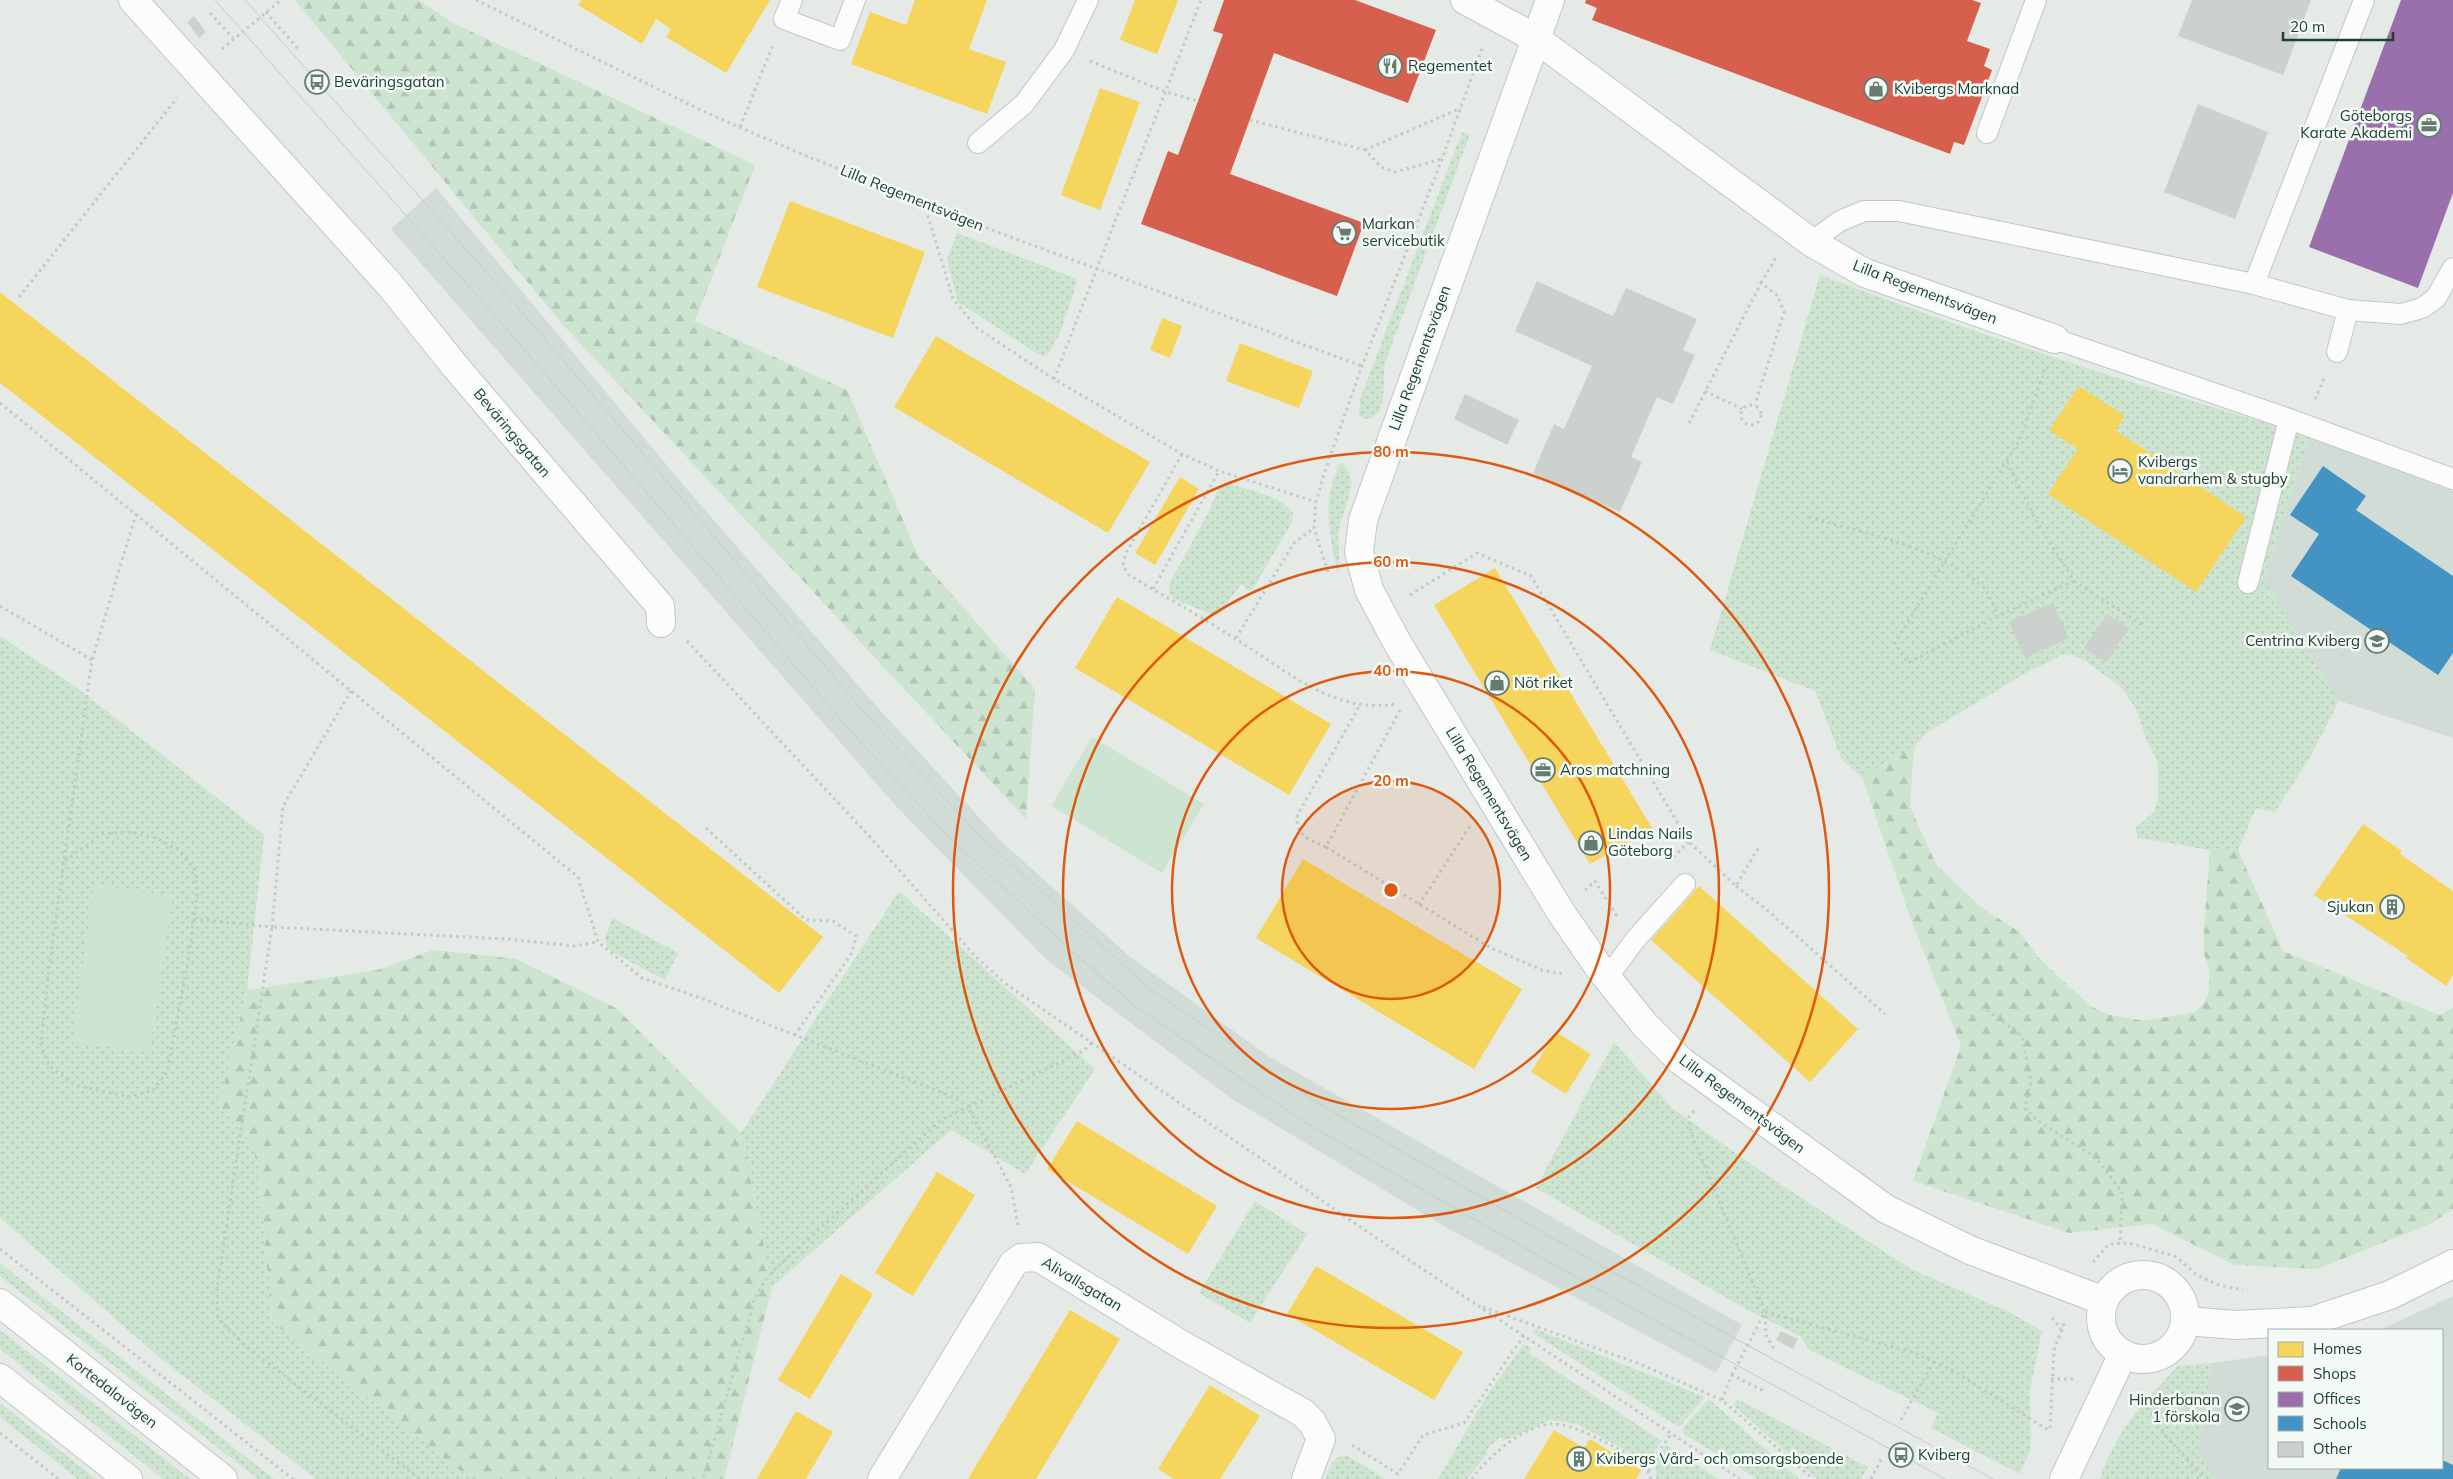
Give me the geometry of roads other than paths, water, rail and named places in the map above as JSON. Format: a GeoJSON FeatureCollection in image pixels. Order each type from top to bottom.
{"type":"FeatureCollection","features":[{"type":"Feature","properties":{"kind":"street","name":"Beväringsgatan"},"geometry":{"type":"LineString","coordinates":[[133,0],[390,285],[454,365],[660,606],[661,623]]}},
{"type":"Feature","properties":{"kind":"street"},"geometry":{"type":"LineString","coordinates":[[1465,0],[1535,38]]}},
{"type":"Feature","properties":{"kind":"street","name":"Lilla Regementsvägen"},"geometry":{"type":"LineString","coordinates":[[1550,0],[1363,520],[1359,552],[1369,590],[1398,644],[1560,910],[1607,978],[1645,1025],[1681,1061],[1886,1209],[1970,1250],[2104,1301]]}},
{"type":"Feature","properties":{"kind":"street","name":"Lilla Regementsvägen"},"geometry":{"type":"LineString","coordinates":[[1535,38],[1811,242],[1865,273],[2055,339]]}},
{"type":"Feature","properties":{"kind":"street","name":"Alivallsgatan"},"geometry":{"type":"LineString","coordinates":[[882,1479],[1013,1264],[1020,1258],[1038,1257],[1182,1345],[1304,1413],[1312,1422],[1321,1439],[1306,1479]]}},
{"type":"Feature","properties":{"kind":"street"},"geometry":{"type":"LineString","coordinates":[[2185,1321],[2236,1326],[2312,1320],[2390,1295],[2453,1264]]}},
{"type":"Feature","properties":{"kind":"street"},"geometry":{"type":"LineString","coordinates":[[2143,1275],[2157,1277],[2169,1284],[2179,1294],[2184,1307],[2185,1321],[2180,1336],[2166,1352],[2145,1359],[2123,1354],[2112,1345],[2105,1334],[2101,1314],[2104,1301],[2112,1289],[2129,1277],[2143,1275]]}},
{"type":"Feature","properties":{"kind":"street","name":"Kortedalavägen"},"geometry":{"type":"LineString","coordinates":[[0,1303],[223,1479]]}},
{"type":"Feature","properties":{"kind":"street"},"geometry":{"type":"LineString","coordinates":[[2064,1479],[2123,1354]]}},
{"type":"Feature","properties":{"kind":"street"},"geometry":{"type":"LineString","coordinates":[[0,1378],[128,1479]]}},
{"type":"Feature","properties":{"kind":"lane"},"geometry":{"type":"LineString","coordinates":[[792,0],[784,19],[840,40],[856,0]]}},
{"type":"Feature","properties":{"kind":"lane"},"geometry":{"type":"LineString","coordinates":[[978,143],[1024,104],[1064,50],[1088,0]]}},
{"type":"Feature","properties":{"kind":"lane"},"geometry":{"type":"LineString","coordinates":[[1987,133],[2036,0]]}},
{"type":"Feature","properties":{"kind":"lane"},"geometry":{"type":"LineString","coordinates":[[2254,284],[2364,0]]}},
{"type":"Feature","properties":{"kind":"lane"},"geometry":{"type":"LineString","coordinates":[[1811,242],[1840,221],[1864,211],[1899,211],[2254,284],[2348,310],[2401,314],[2422,308],[2436,298],[2453,268]]}},
{"type":"Feature","properties":{"kind":"lane"},"geometry":{"type":"LineString","coordinates":[[2337,352],[2348,310]]}},
{"type":"Feature","properties":{"kind":"lane"},"geometry":{"type":"LineString","coordinates":[[2055,339],[2296,422],[2453,479]]}},
{"type":"Feature","properties":{"kind":"lane"},"geometry":{"type":"LineString","coordinates":[[2248,583],[2296,422]]}},
{"type":"Feature","properties":{"kind":"lane"},"geometry":{"type":"LineString","coordinates":[[1607,978],[1635,940],[1685,884]]}},
{"type":"Feature","properties":{"kind":"tram line"},"geometry":{"type":"LineString","coordinates":[[215,0],[511,334],[854,735],[950,838],[1073,952],[1135,1006],[1309,1125],[1581,1280],[1945,1479]]}},
{"type":"Feature","properties":{"kind":"tram line"},"geometry":{"type":"LineString","coordinates":[[245,0],[528,319],[871,720],[980,836],[1150,989],[1321,1105],[1591,1260],[1993,1479]]}},
{"type":"Feature","properties":{"kind":"place","name":"Regementet"},"geometry":{"type":"Point","coordinates":[1390,66]}},
{"type":"Feature","properties":{"kind":"place","name":"Beväringsgatan"},"geometry":{"type":"Point","coordinates":[317,82]}},
{"type":"Feature","properties":{"kind":"place","name":"Kvibergs Marknad"},"geometry":{"type":"Point","coordinates":[1876,89]}},
{"type":"Feature","properties":{"kind":"place","name":"Göteborgs Karate Akademi"},"geometry":{"type":"Point","coordinates":[2429,125]}},
{"type":"Feature","properties":{"kind":"place","name":"Markan servicebutik"},"geometry":{"type":"Point","coordinates":[1344,233]}},
{"type":"Feature","properties":{"kind":"place","name":"Kvibergs vandrarhem & stugby"},"geometry":{"type":"Point","coordinates":[2120,471]}},
{"type":"Feature","properties":{"kind":"place","name":"Centrina Kviberg"},"geometry":{"type":"Point","coordinates":[2377,641]}},
{"type":"Feature","properties":{"kind":"place","name":"Nöt riket"},"geometry":{"type":"Point","coordinates":[1497,683]}},
{"type":"Feature","properties":{"kind":"place","name":"Aros matchning"},"geometry":{"type":"Point","coordinates":[1543,770]}},
{"type":"Feature","properties":{"kind":"place","name":"Lindas Nails Göteborg"},"geometry":{"type":"Point","coordinates":[1591,843]}},
{"type":"Feature","properties":{"kind":"place","name":"Sjukan"},"geometry":{"type":"Point","coordinates":[2392,907]}},
{"type":"Feature","properties":{"kind":"place","name":"Hinderbanan 1 förskola"},"geometry":{"type":"Point","coordinates":[2237,1409]}},
{"type":"Feature","properties":{"kind":"place","name":"Kviberg"},"geometry":{"type":"Point","coordinates":[1901,1455]}},
{"type":"Feature","properties":{"kind":"place","name":"Kvibergs Vård- och omsorgsboende"},"geometry":{"type":"Point","coordinates":[1579,1459]}}]}
